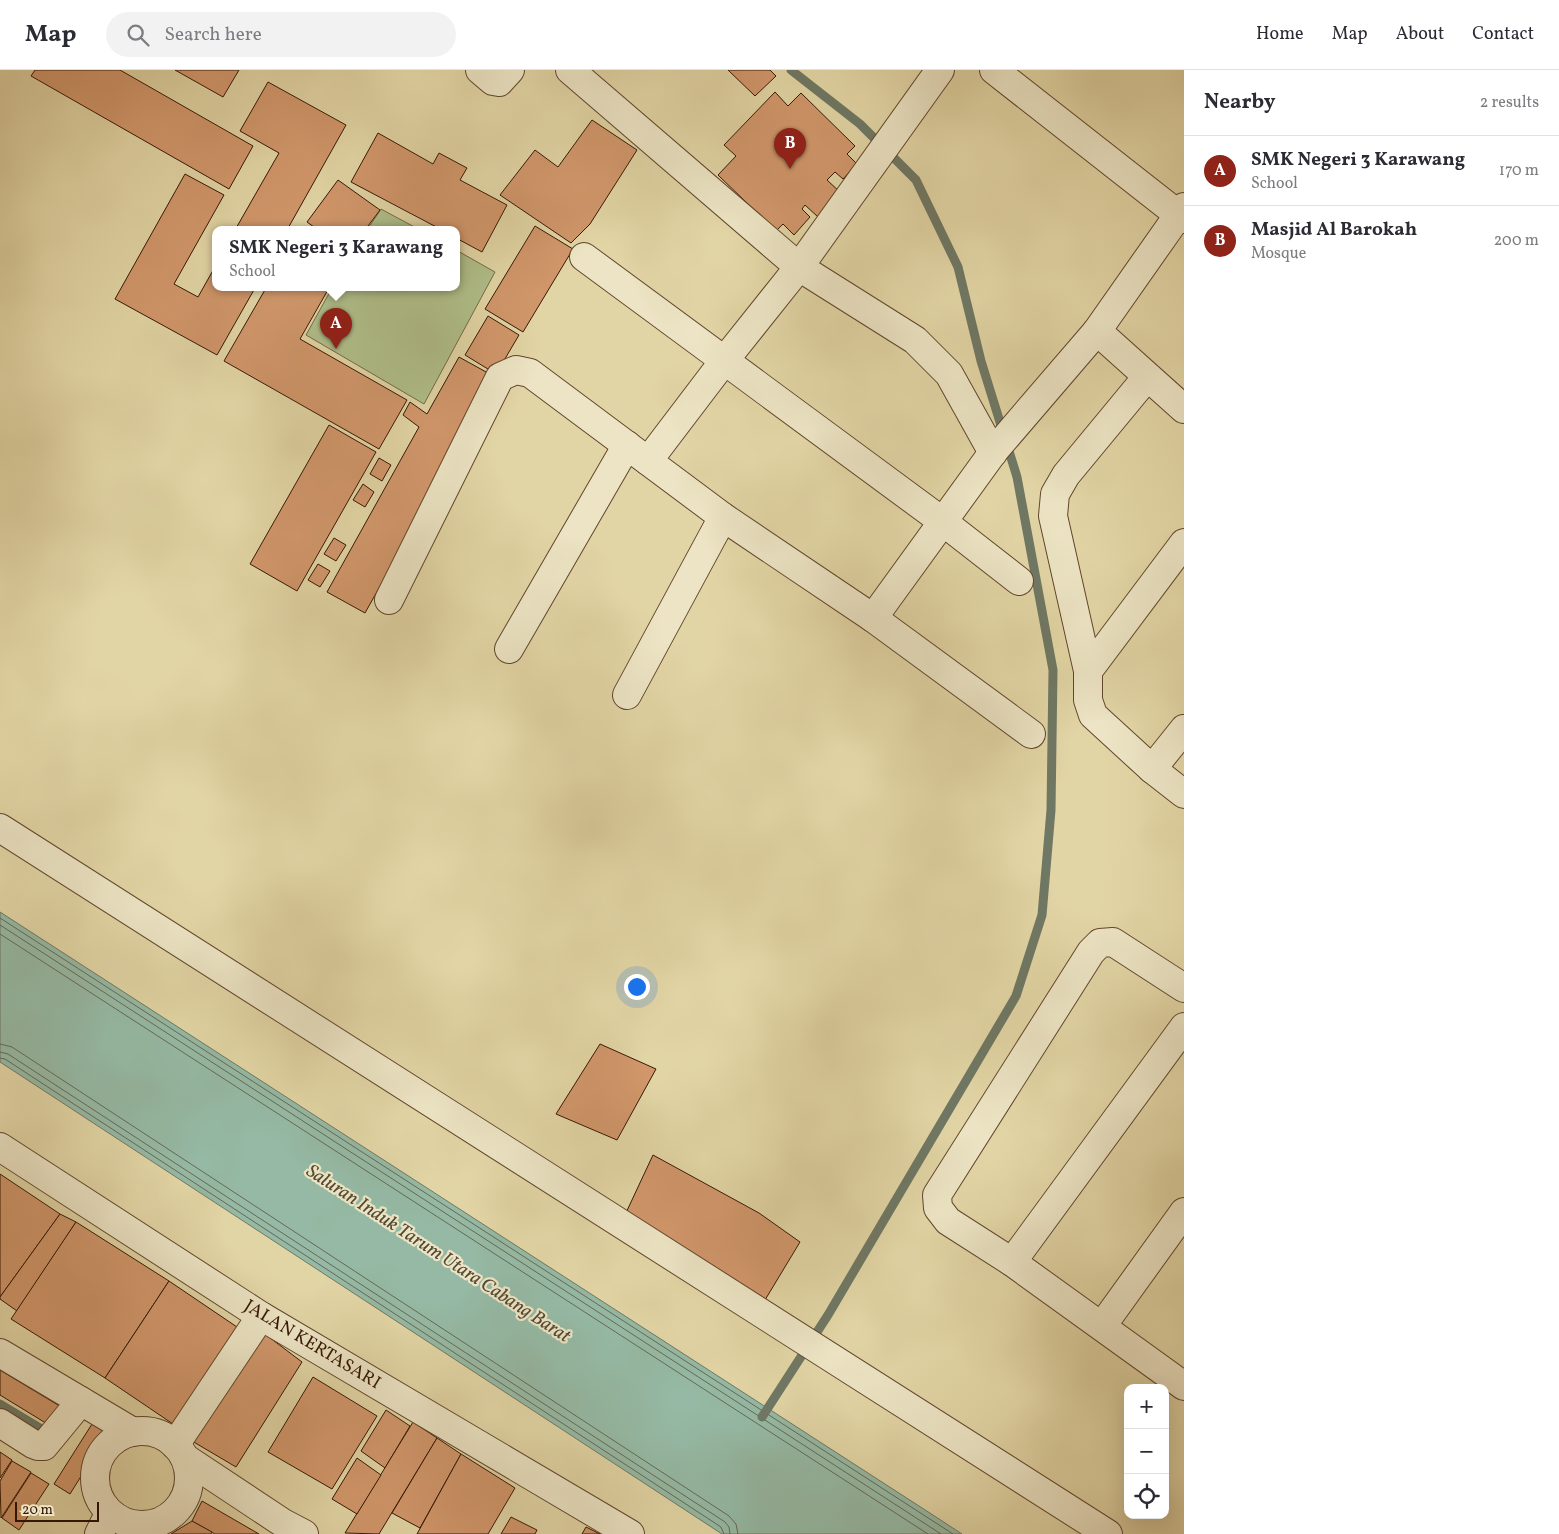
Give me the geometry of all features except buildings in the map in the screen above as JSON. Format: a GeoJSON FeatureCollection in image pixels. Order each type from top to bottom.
{"type":"FeatureCollection","features":[{"type":"Feature","properties":{"kind":"street"},"geometry":{"type":"LineString","coordinates":[[480,70],[492,80],[499,82],[510,70]]}},
{"type":"Feature","properties":{"kind":"street"},"geometry":{"type":"LineString","coordinates":[[570,70],[799,268],[915,340],[949,374],[993,452]]}},
{"type":"Feature","properties":{"kind":"street"},"geometry":{"type":"LineString","coordinates":[[509,649],[638,453],[724,361],[799,268],[940,70]]}},
{"type":"Feature","properties":{"kind":"street"},"geometry":{"type":"LineString","coordinates":[[873,618],[993,452],[1097,331],[1182,214],[994,70]]}},
{"type":"Feature","properties":{"kind":"street"},"geometry":{"type":"LineString","coordinates":[[584,257],[942,521],[1019,581]]}},
{"type":"Feature","properties":{"kind":"street"},"geometry":{"type":"LineString","coordinates":[[1097,331],[1184,409]]}},
{"type":"Feature","properties":{"kind":"street"},"geometry":{"type":"LineString","coordinates":[[389,600],[500,376],[516,370],[530,373],[723,517],[873,618],[1031,734]]}},
{"type":"Feature","properties":{"kind":"street"},"geometry":{"type":"LineString","coordinates":[[1147,377],[1066,475],[1056,494],[1053,516],[1088,671],[1088,700],[1093,715],[1152,769],[1184,794]]}},
{"type":"Feature","properties":{"kind":"street"},"geometry":{"type":"LineString","coordinates":[[627,695],[723,517]]}},
{"type":"Feature","properties":{"kind":"street"},"geometry":{"type":"LineString","coordinates":[[1088,671],[1184,544]]}},
{"type":"Feature","properties":{"kind":"street"},"geometry":{"type":"LineString","coordinates":[[1152,769],[1184,729]]}},
{"type":"Feature","properties":{"kind":"street"},"geometry":{"type":"LineString","coordinates":[[0,828],[1108,1534]]}},
{"type":"Feature","properties":{"kind":"street"},"geometry":{"type":"LineString","coordinates":[[1184,988],[1112,942],[1100,943],[1091,952],[937,1195],[938,1208],[948,1221],[1012,1262],[1184,1386]]}},
{"type":"Feature","properties":{"kind":"street"},"geometry":{"type":"LineString","coordinates":[[1012,1262],[1184,1027]]}},
{"type":"Feature","properties":{"kind":"street","name":"JALAN KERTASARI"},"geometry":{"type":"LineString","coordinates":[[0,1147],[261,1316],[630,1534]]}},
{"type":"Feature","properties":{"kind":"street"},"geometry":{"type":"LineString","coordinates":[[1102,1326],[1184,1212]]}},
{"type":"Feature","properties":{"kind":"street"},"geometry":{"type":"LineString","coordinates":[[180,1452],[261,1316]]}},
{"type":"Feature","properties":{"kind":"street"},"geometry":{"type":"LineString","coordinates":[[0,1353],[133,1432]]}},
{"type":"Feature","properties":{"kind":"street"},"geometry":{"type":"LineString","coordinates":[[0,1423],[33,1444],[44,1446],[81,1401]]}},
{"type":"Feature","properties":{"kind":"street"},"geometry":{"type":"LineString","coordinates":[[180,1452],[189,1473],[188,1489],[182,1503],[171,1515],[139,1530],[126,1522],[104,1524],[102,1503],[96,1489],[94,1474],[98,1460],[107,1446],[118,1437],[133,1432],[148,1431],[163,1436],[180,1452],[288,1530]]}},
{"type":"Feature","properties":{"kind":"shaded area"},"geometry":{"type":"Polygon","coordinates":[[[381,209],[413,226],[370,226],[381,209]]]}},
{"type":"Feature","properties":{"kind":"shaded area"},"geometry":{"type":"Polygon","coordinates":[[[460,252],[495,272],[424,404],[306,335],[330,291],[460,291],[460,252]]]}},
{"type":"Feature","properties":{"kind":"water","name":"Saluran Induk Tarum Utara Cabang Barat"},"geometry":{"type":"Polygon","coordinates":[[[0,912],[962,1534],[722,1534],[0,1062],[0,912]]]}},
{"type":"Feature","properties":{"kind":"waterway"},"geometry":{"type":"LineString","coordinates":[[762,1417],[828,1315],[1016,996],[1042,915],[1051,810],[1053,670],[1017,477],[981,361],[958,267],[916,180],[860,124],[791,70]]}},
{"type":"Feature","properties":{"kind":"waterway"},"geometry":{"type":"LineString","coordinates":[[0,1404],[40,1428]]}},
{"type":"Feature","properties":{"kind":"place","name":"Masjid Al Barokah"},"geometry":{"type":"Point","coordinates":[790,169]}},
{"type":"Feature","properties":{"kind":"place","name":"SMK Negeri 3 Karawang"},"geometry":{"type":"Point","coordinates":[336,349]}}]}
